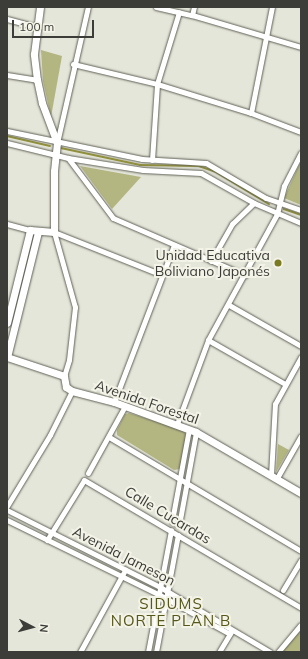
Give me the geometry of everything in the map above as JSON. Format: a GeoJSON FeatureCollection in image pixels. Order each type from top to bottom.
{"type":"FeatureCollection","features":[{"type":"Feature","properties":{"kind":"street"},"geometry":{"type":"LineString","coordinates":[[40,7],[36,27],[34,54],[37,80],[42,103],[57,142]]}},
{"type":"Feature","properties":{"kind":"street"},"geometry":{"type":"LineString","coordinates":[[7,506],[50,435],[72,391],[66,387],[64,376],[69,360],[75,307],[54,232],[56,154],[57,142],[73,64],[88,7]]}},
{"type":"Feature","properties":{"kind":"street"},"geometry":{"type":"LineString","coordinates":[[156,7],[192,15],[301,47]]}},
{"type":"Feature","properties":{"kind":"street"},"geometry":{"type":"LineString","coordinates":[[192,15],[194,7]]}},
{"type":"Feature","properties":{"kind":"street"},"geometry":{"type":"LineString","coordinates":[[251,113],[272,7]]}},
{"type":"Feature","properties":{"kind":"street"},"geometry":{"type":"LineString","coordinates":[[152,160],[157,84],[178,12]]}},
{"type":"Feature","properties":{"kind":"street"},"geometry":{"type":"LineString","coordinates":[[7,19],[36,27]]}},
{"type":"Feature","properties":{"kind":"street"},"geometry":{"type":"LineString","coordinates":[[73,64],[157,84],[251,113],[301,132]]}},
{"type":"Feature","properties":{"kind":"street"},"geometry":{"type":"LineString","coordinates":[[7,75],[37,80]]}},
{"type":"Feature","properties":{"kind":"street"},"geometry":{"type":"LineString","coordinates":[[7,131],[152,160],[206,163],[266,198],[301,210]]}},
{"type":"Feature","properties":{"kind":"street"},"geometry":{"type":"LineString","coordinates":[[7,143],[68,158],[143,170],[201,173],[254,203],[301,223]]}},
{"type":"Feature","properties":{"kind":"street"},"geometry":{"type":"LineString","coordinates":[[177,424],[208,340],[229,305],[277,214],[279,202],[301,153]]}},
{"type":"Feature","properties":{"kind":"street"},"geometry":{"type":"LineString","coordinates":[[68,158],[113,218],[245,275]]}},
{"type":"Feature","properties":{"kind":"street"},"geometry":{"type":"LineString","coordinates":[[210,261],[232,224],[254,203]]}},
{"type":"Feature","properties":{"kind":"street"},"geometry":{"type":"LineString","coordinates":[[7,224],[38,232],[54,232],[162,275]]}},
{"type":"Feature","properties":{"kind":"street"},"geometry":{"type":"LineString","coordinates":[[7,323],[30,230]]}},
{"type":"Feature","properties":{"kind":"street"},"geometry":{"type":"LineString","coordinates":[[38,232],[7,357],[64,376]]}},
{"type":"Feature","properties":{"kind":"street"},"geometry":{"type":"LineString","coordinates":[[114,402],[174,245]]}},
{"type":"Feature","properties":{"kind":"street"},"geometry":{"type":"LineString","coordinates":[[229,305],[301,346]]}},
{"type":"Feature","properties":{"kind":"street"},"geometry":{"type":"LineString","coordinates":[[208,340],[285,384]]}},
{"type":"Feature","properties":{"kind":"street"},"geometry":{"type":"LineString","coordinates":[[274,477],[275,404],[301,357]]}},
{"type":"Feature","properties":{"kind":"street","name":"Avenida Forestal"},"geometry":{"type":"LineString","coordinates":[[72,391],[114,402],[177,424],[301,493]]}},
{"type":"Feature","properties":{"kind":"street"},"geometry":{"type":"LineString","coordinates":[[88,473],[125,406]]}},
{"type":"Feature","properties":{"kind":"street"},"geometry":{"type":"LineString","coordinates":[[192,431],[187,482],[180,526],[172,521],[180,478],[192,431]]}},
{"type":"Feature","properties":{"kind":"street"},"geometry":{"type":"LineString","coordinates":[[274,477],[301,436]]}},
{"type":"Feature","properties":{"kind":"street"},"geometry":{"type":"LineString","coordinates":[[109,437],[301,551]]}},
{"type":"Feature","properties":{"kind":"street","name":"Calle Cucardas"},"geometry":{"type":"LineString","coordinates":[[47,540],[84,480],[301,608]]}},
{"type":"Feature","properties":{"kind":"street","name":"Avenida Jameson"},"geometry":{"type":"LineString","coordinates":[[7,510],[160,587],[231,632]]}},
{"type":"Feature","properties":{"kind":"street","name":"Avenida Jameson"},"geometry":{"type":"LineString","coordinates":[[7,520],[166,598],[270,652]]}},
{"type":"Feature","properties":{"kind":"street"},"geometry":{"type":"LineString","coordinates":[[148,652],[171,530]]}},
{"type":"Feature","properties":{"kind":"street"},"geometry":{"type":"LineString","coordinates":[[156,652],[178,535]]}},
{"type":"Feature","properties":{"kind":"street"},"geometry":{"type":"LineString","coordinates":[[283,590],[301,560]]}},
{"type":"Feature","properties":{"kind":"street"},"geometry":{"type":"LineString","coordinates":[[80,652],[125,570]]}},
{"type":"Feature","properties":{"kind":"street"},"geometry":{"type":"LineString","coordinates":[[278,652],[301,625]]}},
{"type":"Feature","properties":{"kind":"street"},"geometry":{"type":"LineString","coordinates":[[219,652],[231,632]]}},
{"type":"Feature","properties":{"kind":"green space"},"geometry":{"type":"Polygon","coordinates":[[[41,50],[62,56],[51,117],[43,81],[41,50]]]}},
{"type":"Feature","properties":{"kind":"green space"},"geometry":{"type":"Polygon","coordinates":[[[300,163],[301,164],[301,205],[284,198],[300,163]]]}},
{"type":"Feature","properties":{"kind":"green space"},"geometry":{"type":"Polygon","coordinates":[[[80,166],[141,177],[112,209],[80,166]]]}},
{"type":"Feature","properties":{"kind":"green space"},"geometry":{"type":"Polygon","coordinates":[[[129,413],[183,430],[186,435],[180,469],[174,470],[117,435],[117,430],[125,414],[129,413]]]}},
{"type":"Feature","properties":{"kind":"green space"},"geometry":{"type":"Polygon","coordinates":[[[278,444],[289,450],[276,472],[278,444]]]}},
{"type":"Feature","properties":{"kind":"green space"},"geometry":{"type":"Polygon","coordinates":[[[301,630],[301,652],[282,652],[301,630]]]}},
{"type":"Feature","properties":{"kind":"waterway"},"geometry":{"type":"LineString","coordinates":[[7,136],[50,146]]}},
{"type":"Feature","properties":{"kind":"waterway"},"geometry":{"type":"LineString","coordinates":[[61,148],[140,165],[199,166],[216,172],[269,204]]}},
{"type":"Feature","properties":{"kind":"waterway"},"geometry":{"type":"LineString","coordinates":[[284,209],[301,215]]}},
{"type":"Feature","properties":{"kind":"place","name":"Unidad Educativa Boliviano Japonés"},"geometry":{"type":"Point","coordinates":[278,263]}},
{"type":"Feature","properties":{"kind":"district","name":"SIDUMS NORTE PLAN B"},"geometry":{"type":"Point","coordinates":[171,612]}}]}
